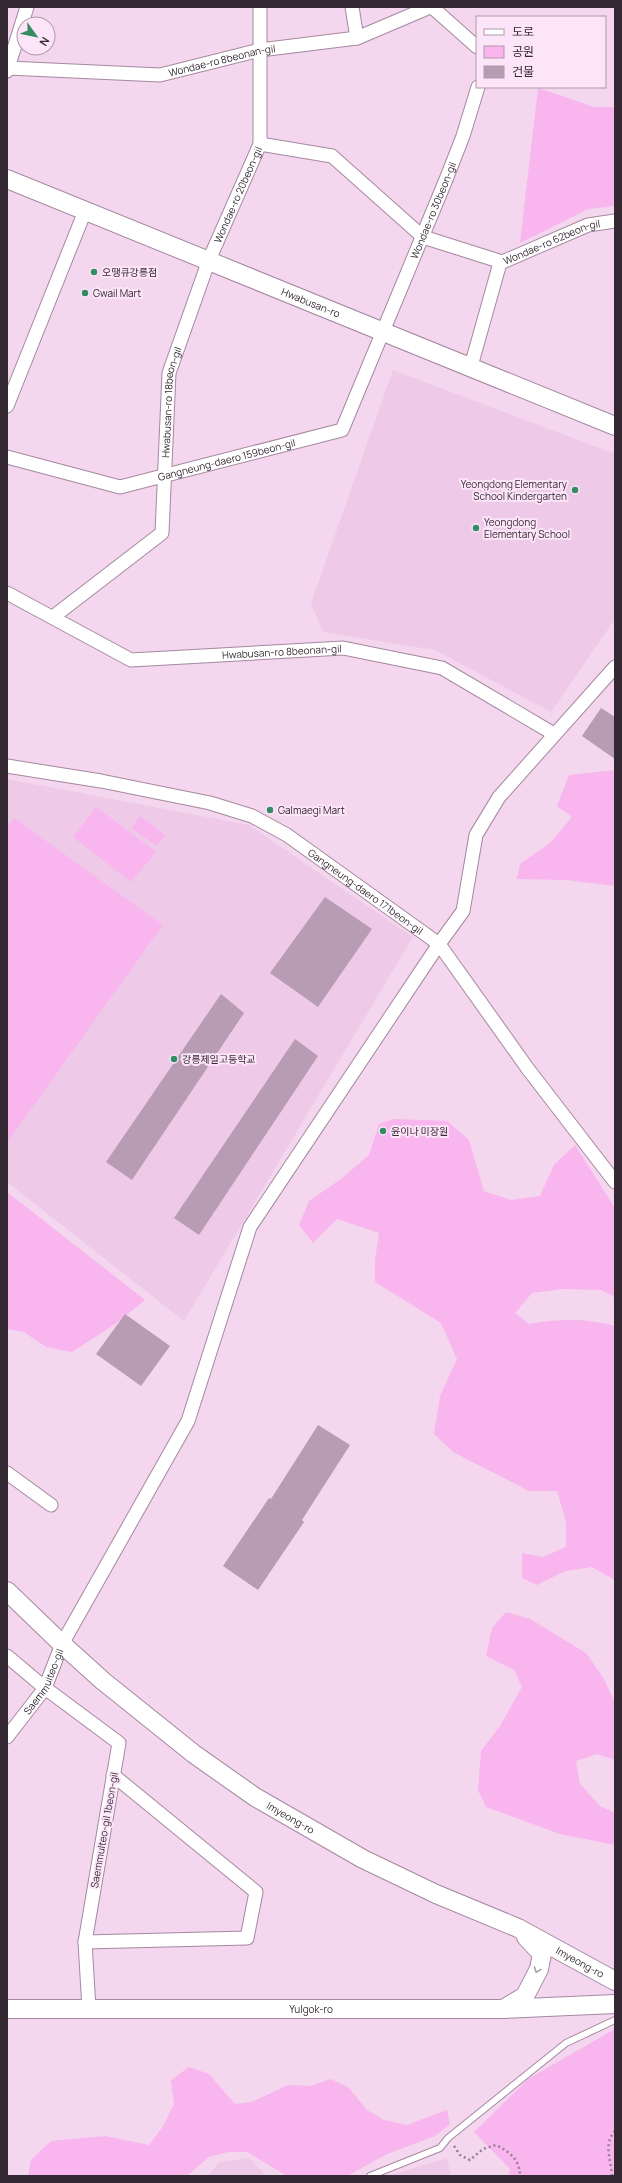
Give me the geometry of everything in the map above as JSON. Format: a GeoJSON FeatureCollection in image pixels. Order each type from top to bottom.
{"type":"FeatureCollection","features":[{"type":"Feature","properties":{"kind":"street"},"geometry":{"type":"LineString","coordinates":[[8,70],[27,7]]}},
{"type":"Feature","properties":{"kind":"street","name":"Wondae-ro 20beon-gil"},"geometry":{"type":"LineString","coordinates":[[209,260],[260,144],[260,7]]}},
{"type":"Feature","properties":{"kind":"street"},"geometry":{"type":"LineString","coordinates":[[352,7],[357,38]]}},
{"type":"Feature","properties":{"kind":"street"},"geometry":{"type":"LineString","coordinates":[[431,7],[476,46]]}},
{"type":"Feature","properties":{"kind":"street","name":"Wondae-ro 8beonan-gil"},"geometry":{"type":"LineString","coordinates":[[8,70],[160,75],[260,50],[357,38],[431,7]]}},
{"type":"Feature","properties":{"kind":"street","name":"Wondae-ro 30beon-gil"},"geometry":{"type":"LineString","coordinates":[[383,331],[463,136],[478,88]]}},
{"type":"Feature","properties":{"kind":"street"},"geometry":{"type":"LineString","coordinates":[[260,144],[332,156],[422,237],[502,262]]}},
{"type":"Feature","properties":{"kind":"street","name":"Hwabusan-ro"},"geometry":{"type":"LineString","coordinates":[[7,180],[471,366],[615,426]]}},
{"type":"Feature","properties":{"kind":"street"},"geometry":{"type":"LineString","coordinates":[[7,406],[85,211]]}},
{"type":"Feature","properties":{"kind":"street","name":"Wondae-ro 62beon-gil"},"geometry":{"type":"LineString","coordinates":[[471,366],[502,262],[588,225],[615,221]]}},
{"type":"Feature","properties":{"kind":"street","name":"Hwabusan-ro 18beon-gil"},"geometry":{"type":"LineString","coordinates":[[53,617],[162,533],[169,373],[209,260]]}},
{"type":"Feature","properties":{"kind":"street","name":"Gangneung-daero 159beon-gil"},"geometry":{"type":"LineString","coordinates":[[7,457],[120,487],[342,430],[383,331]]}},
{"type":"Feature","properties":{"kind":"street","name":"Hwabusan-ro 8beonan-gil"},"geometry":{"type":"LineString","coordinates":[[7,592],[131,660],[343,648],[442,668],[554,734]]}},
{"type":"Feature","properties":{"kind":"street","name":"Saemmulteo-gil"},"geometry":{"type":"LineString","coordinates":[[7,1737],[45,1688],[62,1644],[188,1421],[250,1227],[439,944],[463,911],[476,835],[499,797],[615,667]]}},
{"type":"Feature","properties":{"kind":"street","name":"Gangneung-daero 171beon-gil"},"geometry":{"type":"LineString","coordinates":[[7,766],[101,781],[210,803],[252,816],[287,835],[439,944],[528,1069],[615,1182]]}},
{"type":"Feature","properties":{"kind":"street"},"geometry":{"type":"LineString","coordinates":[[7,1473],[51,1505]]}},
{"type":"Feature","properties":{"kind":"street","name":"Imyeong-ro"},"geometry":{"type":"LineString","coordinates":[[7,1591],[103,1681],[194,1754],[255,1798],[363,1860],[436,1894],[518,1928],[615,1981]]}},
{"type":"Feature","properties":{"kind":"street"},"geometry":{"type":"LineString","coordinates":[[7,1656],[45,1688]]}},
{"type":"Feature","properties":{"kind":"street","name":"Saemmulteo-gil 1beon-gil"},"geometry":{"type":"LineString","coordinates":[[45,1688],[119,1742],[84,1942],[89,2009]]}},
{"type":"Feature","properties":{"kind":"street"},"geometry":{"type":"LineString","coordinates":[[84,1942],[247,1938],[256,1892],[113,1775]]}},
{"type":"Feature","properties":{"kind":"street"},"geometry":{"type":"LineString","coordinates":[[503,2009],[525,1996],[539,1968],[542,1954],[518,1928]]}},
{"type":"Feature","properties":{"kind":"street","name":"Yulgok-ro"},"geometry":{"type":"LineString","coordinates":[[7,2009],[503,2009],[615,2004]]}},
{"type":"Feature","properties":{"kind":"lane"},"geometry":{"type":"LineString","coordinates":[[370,2176],[440,2148],[448,2138],[566,2043],[615,2020]]}},
{"type":"Feature","properties":{"kind":"path"},"geometry":{"type":"LineString","coordinates":[[612,2176],[611,2158],[607,2144],[609,2137],[615,2131]]}},
{"type":"Feature","properties":{"kind":"path"},"geometry":{"type":"LineString","coordinates":[[448,2138],[460,2155],[470,2160],[483,2149],[496,2145],[508,2152],[520,2165],[520,2176]]}},
{"type":"Feature","properties":{"kind":"shaded area","name":"Yeongdong Elementary School"},"geometry":{"type":"Polygon","coordinates":[[[393,370],[615,454],[615,619],[551,712],[435,650],[323,632],[311,603],[393,370]]]}},
{"type":"Feature","properties":{"kind":"shaded area","name":"강릉제일고등학교"},"geometry":{"type":"Polygon","coordinates":[[[7,779],[249,825],[413,937],[184,1321],[7,1182],[7,779]]]}},
{"type":"Feature","properties":{"kind":"shaded area"},"geometry":{"type":"Polygon","coordinates":[[[250,2158],[266,2176],[208,2176],[219,2162],[250,2158]]]}},
{"type":"Feature","properties":{"kind":"shaded area"},"geometry":{"type":"Polygon","coordinates":[[[447,2158],[451,2176],[387,2176],[447,2158]]]}},
{"type":"Feature","properties":{"kind":"green space"},"geometry":{"type":"Polygon","coordinates":[[[538,88],[594,107],[615,107],[615,206],[588,209],[520,243],[538,88]]]}},
{"type":"Feature","properties":{"kind":"green space"},"geometry":{"type":"Polygon","coordinates":[[[615,770],[615,886],[567,880],[517,879],[520,864],[550,843],[572,817],[557,806],[569,775],[615,770]]]}},
{"type":"Feature","properties":{"kind":"green space"},"geometry":{"type":"Polygon","coordinates":[[[96,807],[156,852],[131,882],[73,837],[96,807]]]}},
{"type":"Feature","properties":{"kind":"green space"},"geometry":{"type":"Polygon","coordinates":[[[140,816],[165,835],[157,846],[131,828],[140,816]]]}},
{"type":"Feature","properties":{"kind":"green space"},"geometry":{"type":"Polygon","coordinates":[[[14,818],[163,925],[8,1141],[7,827],[14,818]]]}},
{"type":"Feature","properties":{"kind":"green space"},"geometry":{"type":"Polygon","coordinates":[[[393,1119],[447,1121],[469,1140],[484,1191],[511,1200],[540,1196],[554,1165],[575,1145],[615,1208],[615,1297],[601,1290],[563,1289],[532,1293],[515,1313],[529,1324],[572,1320],[604,1323],[615,1326],[615,1580],[592,1567],[565,1571],[537,1585],[522,1578],[522,1553],[543,1557],[566,1547],[566,1522],[557,1491],[529,1491],[453,1452],[434,1434],[440,1396],[457,1359],[441,1323],[375,1282],[375,1260],[379,1233],[337,1219],[313,1243],[299,1225],[309,1201],[341,1179],[369,1155],[379,1124],[393,1119]]]}},
{"type":"Feature","properties":{"kind":"green space"},"geometry":{"type":"Polygon","coordinates":[[[7,1192],[145,1300],[115,1324],[72,1352],[46,1347],[24,1332],[7,1329],[7,1192]]]}},
{"type":"Feature","properties":{"kind":"green space"},"geometry":{"type":"Polygon","coordinates":[[[506,1612],[530,1619],[586,1653],[604,1679],[615,1703],[615,1760],[597,1754],[576,1761],[580,1784],[600,1806],[615,1813],[615,1845],[560,1834],[486,1807],[478,1790],[481,1751],[500,1726],[522,1687],[514,1670],[486,1656],[492,1628],[506,1612]]]}},
{"type":"Feature","properties":{"kind":"green space"},"geometry":{"type":"Polygon","coordinates":[[[615,2029],[615,2176],[509,2176],[510,2169],[474,2132],[528,2079],[615,2029]]]}},
{"type":"Feature","properties":{"kind":"green space"},"geometry":{"type":"Polygon","coordinates":[[[189,2067],[209,2074],[235,2104],[252,2102],[288,2085],[310,2086],[331,2079],[349,2088],[367,2110],[384,2120],[407,2125],[447,2110],[450,2124],[435,2136],[387,2154],[347,2176],[287,2176],[247,2152],[228,2152],[209,2157],[187,2176],[28,2176],[31,2160],[51,2141],[105,2136],[149,2145],[162,2128],[174,2104],[171,2080],[189,2067]]]}},
{"type":"Feature","properties":{"kind":"building"},"geometry":{"type":"Polygon","coordinates":[[[601,708],[615,717],[615,759],[582,736],[601,708]]]}},
{"type":"Feature","properties":{"kind":"building"},"geometry":{"type":"Polygon","coordinates":[[[325,897],[372,929],[318,1007],[270,973],[325,897]]]}},
{"type":"Feature","properties":{"kind":"building"},"geometry":{"type":"Polygon","coordinates":[[[221,994],[244,1013],[132,1180],[106,1162],[221,994]]]}},
{"type":"Feature","properties":{"kind":"building"},"geometry":{"type":"Polygon","coordinates":[[[295,1039],[318,1056],[199,1235],[174,1218],[295,1039]]]}},
{"type":"Feature","properties":{"kind":"building"},"geometry":{"type":"Polygon","coordinates":[[[125,1314],[170,1346],[141,1386],[96,1354],[125,1314]]]}},
{"type":"Feature","properties":{"kind":"building"},"geometry":{"type":"Polygon","coordinates":[[[318,1425],[350,1445],[302,1520],[304,1522],[258,1590],[223,1566],[269,1498],[271,1499],[318,1425]]]}},
{"type":"Feature","properties":{"kind":"place","name":"오땡큐강릉점"},"geometry":{"type":"Point","coordinates":[94,272]}},
{"type":"Feature","properties":{"kind":"place","name":"Gwail Mart"},"geometry":{"type":"Point","coordinates":[85,293]}},
{"type":"Feature","properties":{"kind":"place","name":"Yeongdong Elementary School Kindergarten"},"geometry":{"type":"Point","coordinates":[575,490]}},
{"type":"Feature","properties":{"kind":"place","name":"Yeongdong Elementary School"},"geometry":{"type":"Point","coordinates":[476,528]}},
{"type":"Feature","properties":{"kind":"place","name":"Galmaegi Mart"},"geometry":{"type":"Point","coordinates":[270,810]}},
{"type":"Feature","properties":{"kind":"place","name":"강릉제일고등학교"},"geometry":{"type":"Point","coordinates":[174,1059]}},
{"type":"Feature","properties":{"kind":"place","name":"윤이나 미장원"},"geometry":{"type":"Point","coordinates":[383,1131]}}]}
